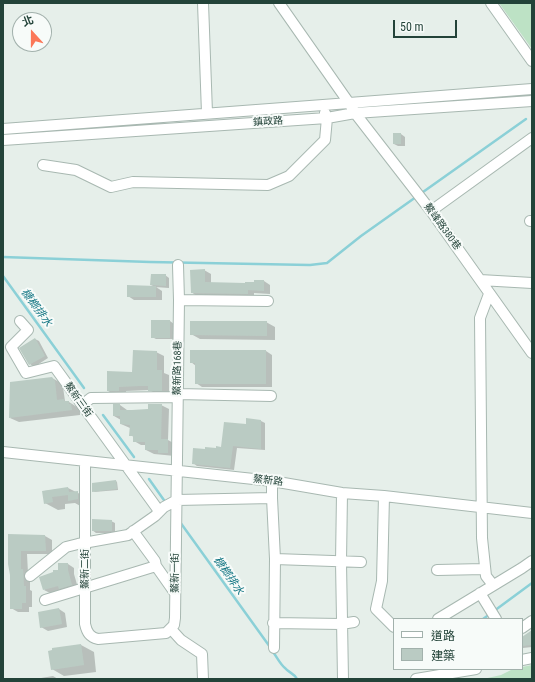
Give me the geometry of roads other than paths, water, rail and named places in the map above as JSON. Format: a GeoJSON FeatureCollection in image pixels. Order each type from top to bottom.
{"type":"FeatureCollection","features":[{"type":"Feature","properties":{"kind":"street"},"geometry":{"type":"LineString","coordinates":[[203,3],[207,113]]}},
{"type":"Feature","properties":{"kind":"street","name":"鰲峰路380巷"},"geometry":{"type":"LineString","coordinates":[[279,3],[349,103],[354,113],[431,211],[532,353]]}},
{"type":"Feature","properties":{"kind":"street"},"geometry":{"type":"LineString","coordinates":[[491,3],[532,61]]}},
{"type":"Feature","properties":{"kind":"street","name":"鎮政路"},"geometry":{"type":"LineString","coordinates":[[3,129],[532,89]]}},
{"type":"Feature","properties":{"kind":"street","name":"鎮政路"},"geometry":{"type":"LineString","coordinates":[[3,140],[327,118],[354,113],[532,101]]}},
{"type":"Feature","properties":{"kind":"street"},"geometry":{"type":"LineString","coordinates":[[43,165],[76,170],[111,187],[132,182],[268,185],[289,176],[325,140],[327,118],[323,106]]}},
{"type":"Feature","properties":{"kind":"street"},"geometry":{"type":"LineString","coordinates":[[431,211],[532,138]]}},
{"type":"Feature","properties":{"kind":"street","name":"鰲新路168巷"},"geometry":{"type":"LineString","coordinates":[[177,471],[178,265]]}},
{"type":"Feature","properties":{"kind":"street"},"geometry":{"type":"LineString","coordinates":[[480,280],[532,283]]}},
{"type":"Feature","properties":{"kind":"street"},"geometry":{"type":"LineString","coordinates":[[489,294],[480,318],[482,538],[484,569],[486,576],[492,585]]}},
{"type":"Feature","properties":{"kind":"street"},"geometry":{"type":"LineString","coordinates":[[179,300],[268,301]]}},
{"type":"Feature","properties":{"kind":"street","name":"鰲新三街"},"geometry":{"type":"LineString","coordinates":[[20,321],[28,330],[11,347],[26,373],[54,366],[126,465],[170,506]]}},
{"type":"Feature","properties":{"kind":"street"},"geometry":{"type":"LineString","coordinates":[[82,406],[91,398],[271,396]]}},
{"type":"Feature","properties":{"kind":"street","name":"鰲新路"},"geometry":{"type":"LineString","coordinates":[[3,452],[272,481],[342,493],[384,496],[532,513]]}},
{"type":"Feature","properties":{"kind":"street","name":"鰲新二街"},"geometry":{"type":"LineString","coordinates":[[85,461],[85,624],[88,634],[93,638],[98,639],[166,633],[171,629]]}},
{"type":"Feature","properties":{"kind":"street","name":"鰲新一街"},"geometry":{"type":"LineString","coordinates":[[171,629],[175,618],[176,526],[170,506],[177,471]]}},
{"type":"Feature","properties":{"kind":"street"},"geometry":{"type":"LineString","coordinates":[[272,481],[275,559],[273,624],[274,648]]}},
{"type":"Feature","properties":{"kind":"street"},"geometry":{"type":"LineString","coordinates":[[342,493],[341,624],[343,679]]}},
{"type":"Feature","properties":{"kind":"street"},"geometry":{"type":"LineString","coordinates":[[384,496],[382,581],[376,609],[393,626]]}},
{"type":"Feature","properties":{"kind":"street"},"geometry":{"type":"LineString","coordinates":[[30,576],[66,548],[128,535],[170,506],[272,498]]}},
{"type":"Feature","properties":{"kind":"street"},"geometry":{"type":"LineString","coordinates":[[133,531],[155,561],[156,566],[175,593]]}},
{"type":"Feature","properties":{"kind":"street"},"geometry":{"type":"LineString","coordinates":[[275,559],[361,562]]}},
{"type":"Feature","properties":{"kind":"street"},"geometry":{"type":"LineString","coordinates":[[440,618],[522,568],[532,560]]}},
{"type":"Feature","properties":{"kind":"street"},"geometry":{"type":"LineString","coordinates":[[45,600],[156,566]]}},
{"type":"Feature","properties":{"kind":"street"},"geometry":{"type":"LineString","coordinates":[[437,570],[484,569]]}},
{"type":"Feature","properties":{"kind":"street"},"geometry":{"type":"LineString","coordinates":[[480,593],[494,615]]}},
{"type":"Feature","properties":{"kind":"street"},"geometry":{"type":"LineString","coordinates":[[523,627],[532,621]]}},
{"type":"Feature","properties":{"kind":"street"},"geometry":{"type":"LineString","coordinates":[[273,624],[341,624],[354,622]]}},
{"type":"Feature","properties":{"kind":"street"},"geometry":{"type":"LineString","coordinates":[[171,629],[181,640],[202,654],[203,679]]}},
{"type":"Feature","properties":{"kind":"street"},"geometry":{"type":"LineString","coordinates":[[416,679],[472,670]]}},
{"type":"Feature","properties":{"kind":"street"},"geometry":{"type":"LineString","coordinates":[[450,679],[460,673]]}},
{"type":"Feature","properties":{"kind":"waterway"},"geometry":{"type":"LineString","coordinates":[[423,192],[526,119]]}},
{"type":"Feature","properties":{"kind":"waterway"},"geometry":{"type":"LineString","coordinates":[[3,257],[310,265],[327,263],[361,236],[416,197]]}},
{"type":"Feature","properties":{"kind":"waterway","name":"槺榔排水"},"geometry":{"type":"LineString","coordinates":[[3,276],[84,388]]}},
{"type":"Feature","properties":{"kind":"waterway","name":"槺榔排水"},"geometry":{"type":"LineString","coordinates":[[103,415],[134,457]]}},
{"type":"Feature","properties":{"kind":"waterway","name":"槺榔排水"},"geometry":{"type":"LineString","coordinates":[[149,479],[166,503]]}},
{"type":"Feature","properties":{"kind":"waterway","name":"槺榔排水"},"geometry":{"type":"LineString","coordinates":[[180,522],[270,647]]}},
{"type":"Feature","properties":{"kind":"waterway","name":"槺榔排水"},"geometry":{"type":"LineString","coordinates":[[494,611],[532,583]]}},
{"type":"Feature","properties":{"kind":"waterway","name":"槺榔排水"},"geometry":{"type":"LineString","coordinates":[[484,618],[490,614]]}},
{"type":"Feature","properties":{"kind":"waterway","name":"槺榔排水"},"geometry":{"type":"LineString","coordinates":[[273,652],[283,666],[297,679]]}}]}
